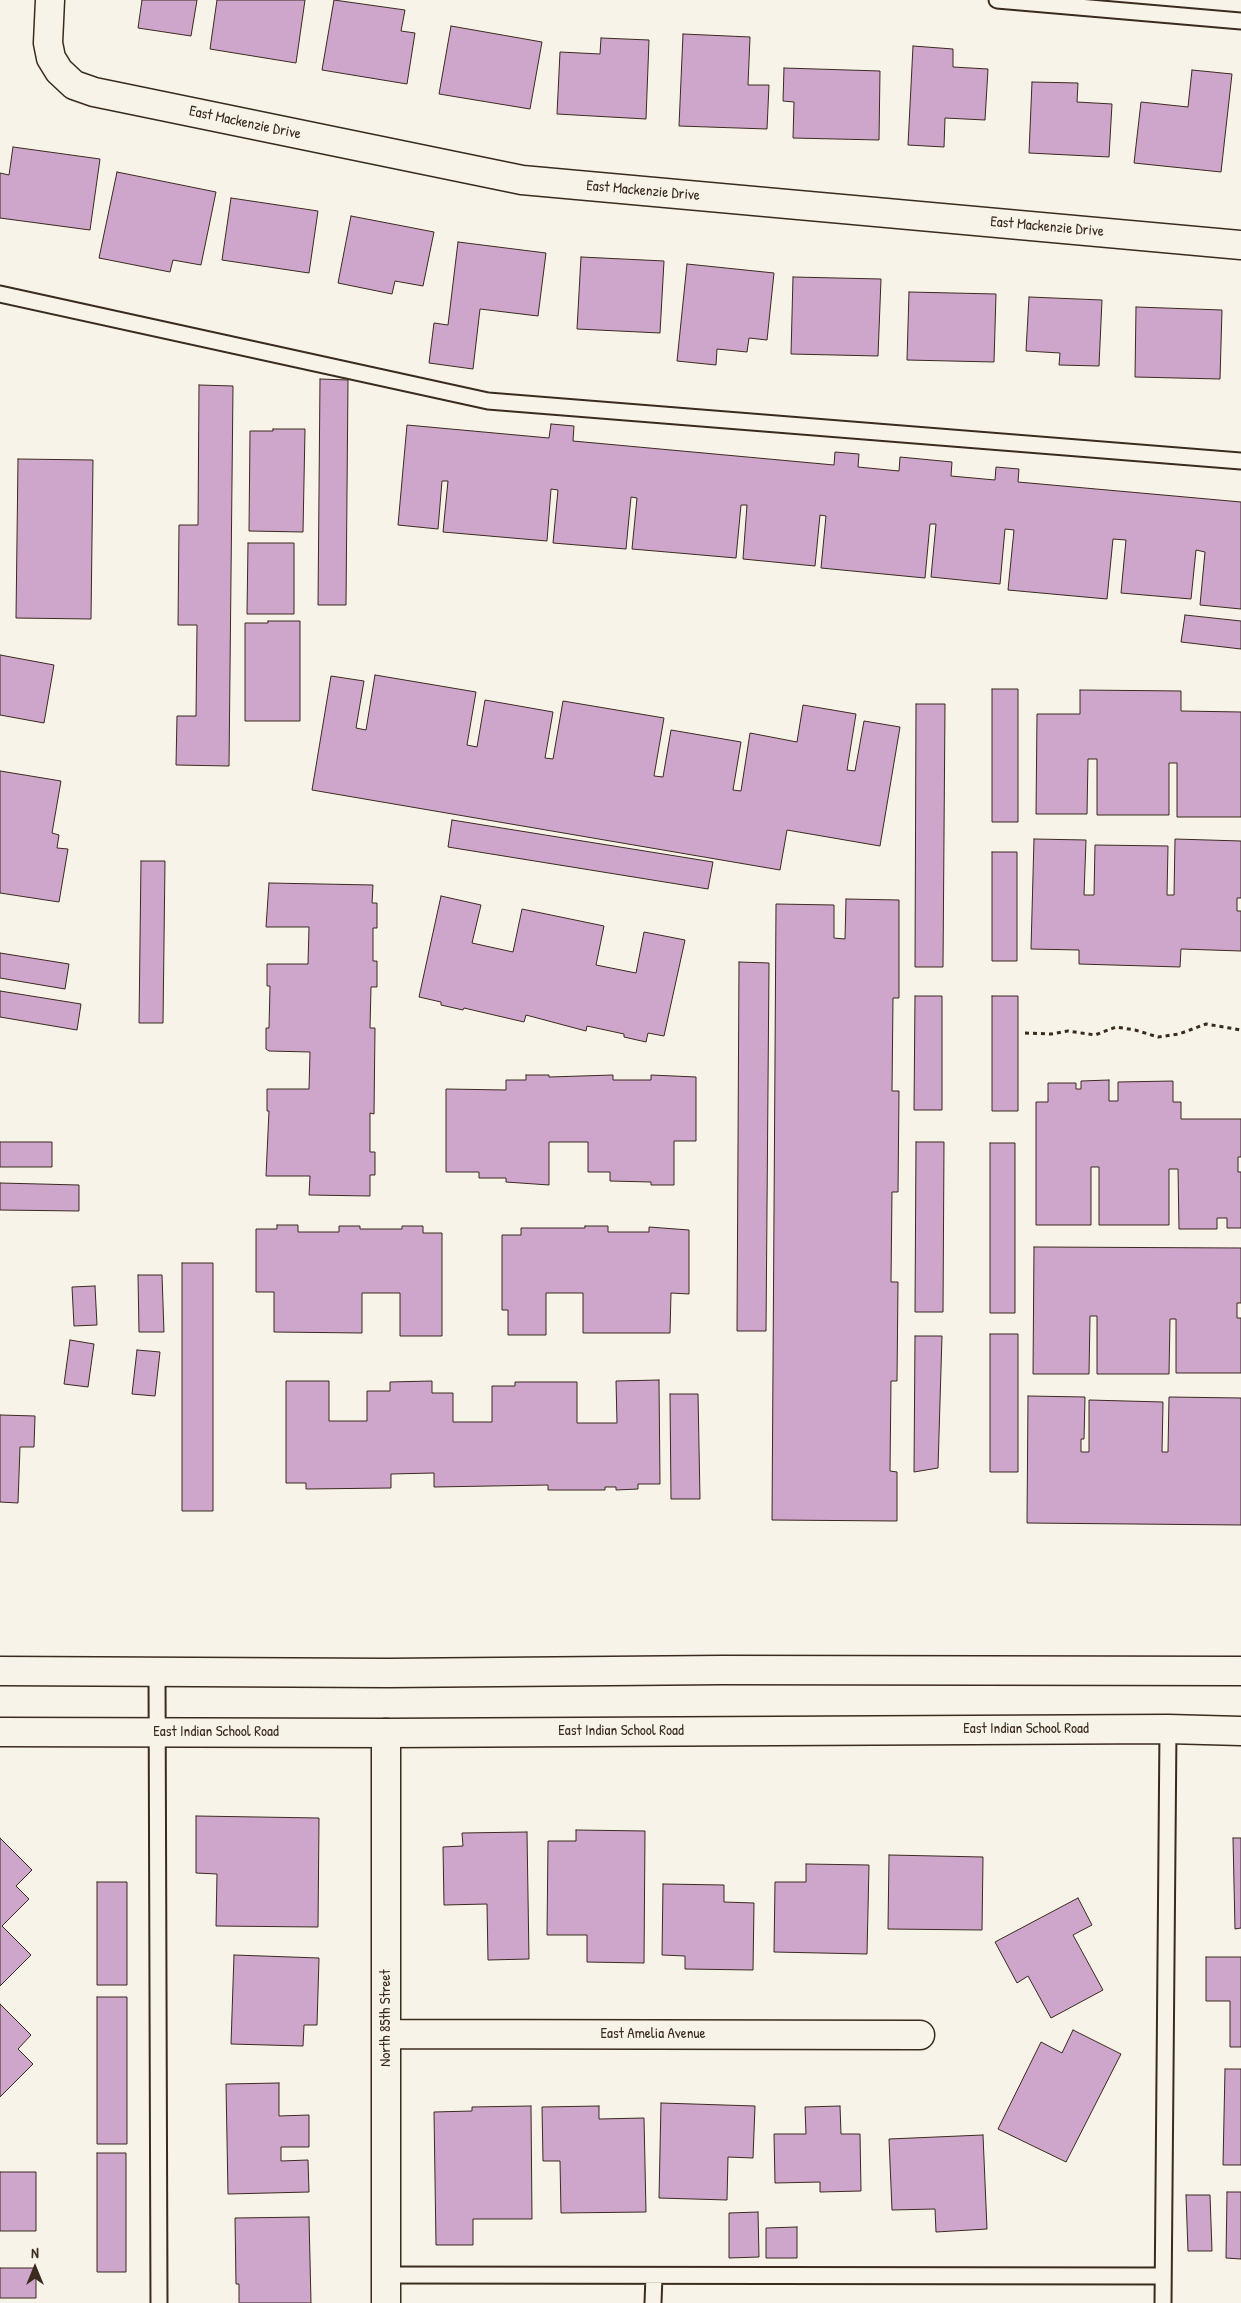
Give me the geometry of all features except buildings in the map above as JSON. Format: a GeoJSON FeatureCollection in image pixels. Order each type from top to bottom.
{"type":"FeatureCollection","features":[{"type":"Feature","properties":{"kind":"main road","name":"East Mackenzie Drive"},"geometry":{"type":"LineString","coordinates":[[50,0],[48,43],[51,58],[59,72],[74,85],[94,92],[522,180],[1241,245]]}},
{"type":"Feature","properties":{"kind":"main road"},"geometry":{"type":"LineString","coordinates":[[0,1671],[1241,1671]]}},
{"type":"Feature","properties":{"kind":"main road","name":"East Indian School Road"},"geometry":{"type":"LineString","coordinates":[[0,1732],[386,1733],[1168,1728],[1241,1731]]}},
{"type":"Feature","properties":{"kind":"main road","name":"North 85th Street"},"geometry":{"type":"LineString","coordinates":[[386,1733],[386,2303]]}},
{"type":"Feature","properties":{"kind":"main road","name":"East Amelia Avenue"},"geometry":{"type":"LineString","coordinates":[[386,2034],[920,2035]]}},
{"type":"Feature","properties":{"kind":"lane"},"geometry":{"type":"LineString","coordinates":[[997,0],[1241,21]]}},
{"type":"Feature","properties":{"kind":"lane"},"geometry":{"type":"LineString","coordinates":[[0,294],[488,401],[1241,461]]}},
{"type":"Feature","properties":{"kind":"lane"},"geometry":{"type":"LineString","coordinates":[[157,1671],[159,2303]]}},
{"type":"Feature","properties":{"kind":"lane"},"geometry":{"type":"LineString","coordinates":[[1163,2303],[1168,1728]]}},
{"type":"Feature","properties":{"kind":"lane"},"geometry":{"type":"LineString","coordinates":[[386,2275],[1163,2276]]}},
{"type":"Feature","properties":{"kind":"lane"},"geometry":{"type":"LineString","coordinates":[[653,2303],[654,2276]]}},
{"type":"Feature","properties":{"kind":"path"},"geometry":{"type":"LineString","coordinates":[[1025,1033],[1051,1034],[1068,1031],[1095,1035],[1116,1027],[1158,1037],[1179,1034],[1206,1024],[1241,1030]]}}]}
